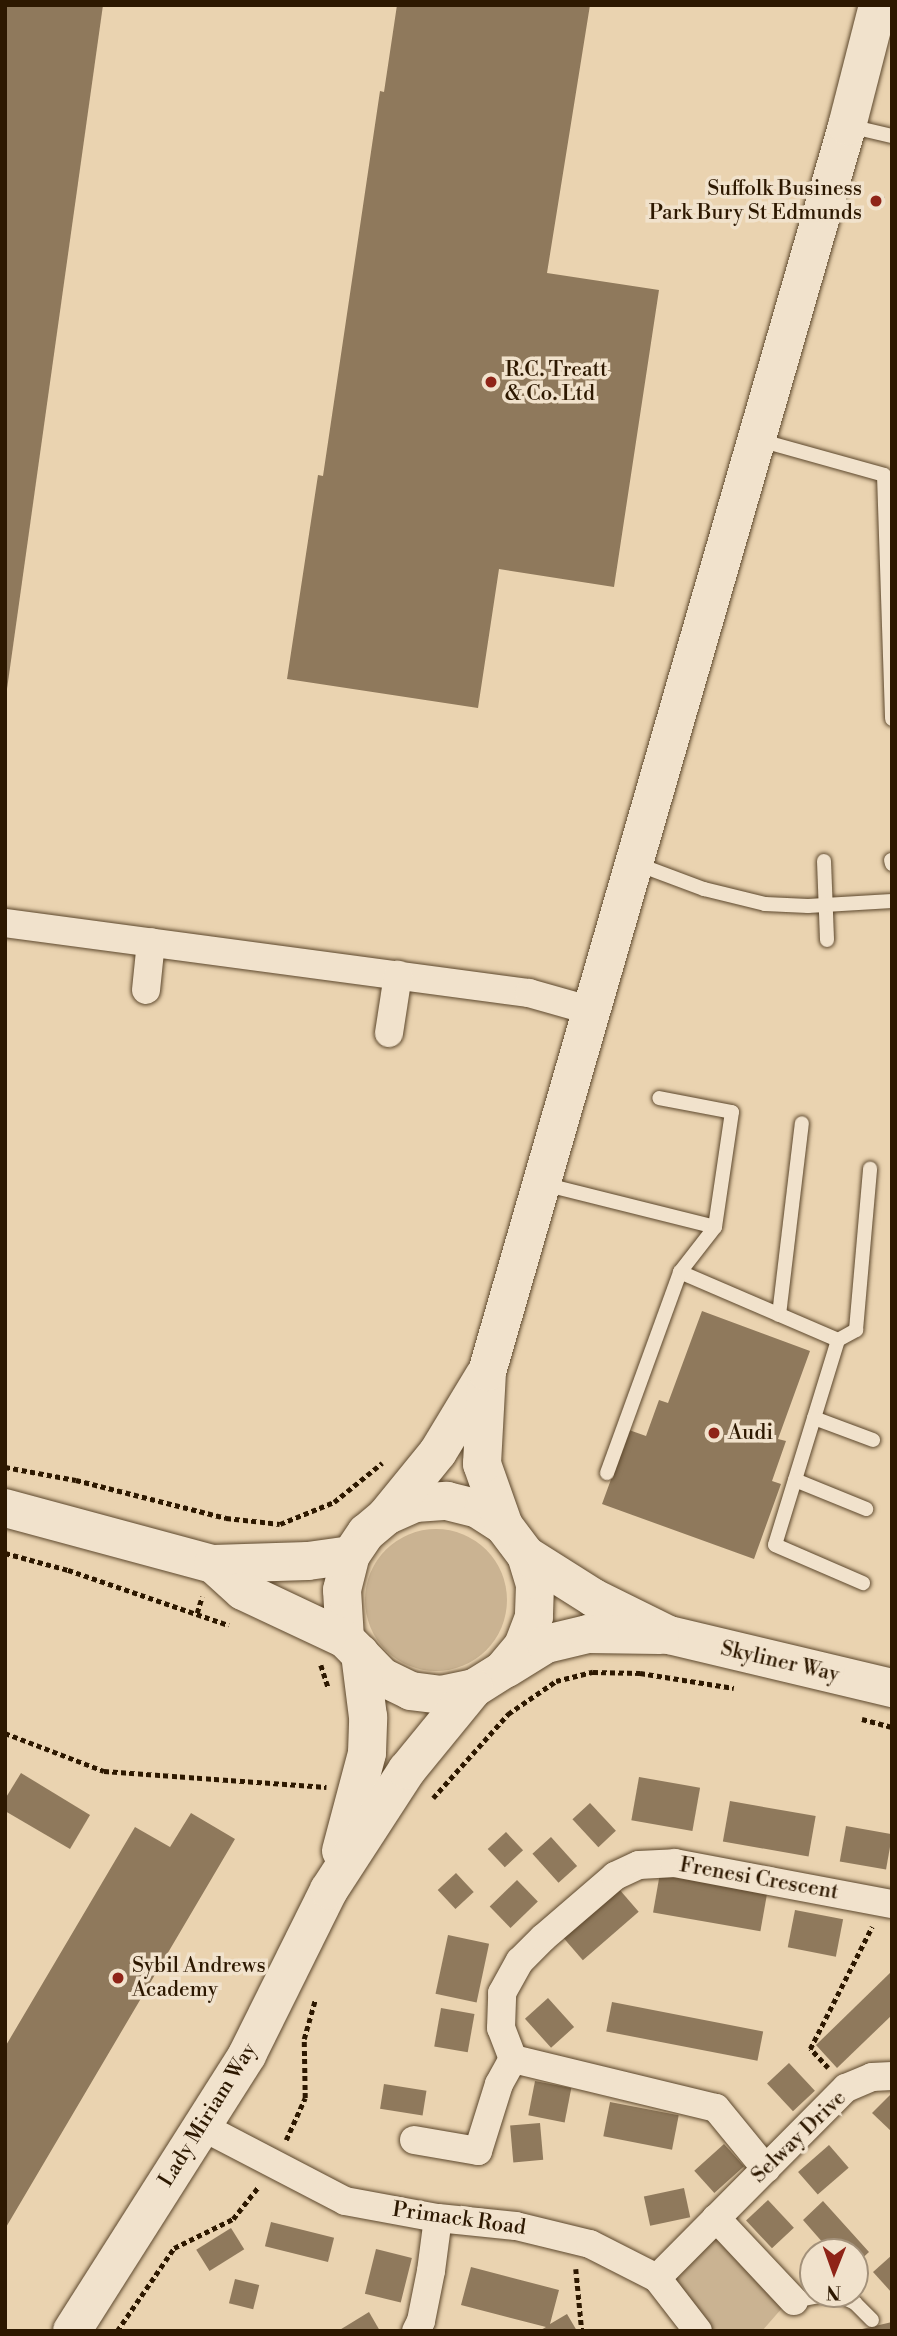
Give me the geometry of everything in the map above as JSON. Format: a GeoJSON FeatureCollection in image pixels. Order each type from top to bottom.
{"type":"FeatureCollection","features":[{"type":"Feature","properties":{"kind":"street"},"geometry":{"type":"LineString","coordinates":[[341,1650],[342,1590],[351,1555],[366,1533],[386,1516],[438,1452],[486,1371],[847,126],[878,5]]}},
{"type":"Feature","properties":{"kind":"street"},"geometry":{"type":"LineString","coordinates":[[5,923],[529,993],[589,1010]]}},
{"type":"Feature","properties":{"kind":"street"},"geometry":{"type":"LineString","coordinates":[[146,990],[151,942]]}},
{"type":"Feature","properties":{"kind":"street"},"geometry":{"type":"LineString","coordinates":[[389,1033],[398,975]]}},
{"type":"Feature","properties":{"kind":"street"},"geometry":{"type":"LineString","coordinates":[[213,1564],[243,1591],[411,1691],[442,1695],[488,1679],[523,1646],[534,1617],[535,1585],[482,1464],[486,1371]]}},
{"type":"Feature","properties":{"kind":"street"},"geometry":{"type":"LineString","coordinates":[[386,1516],[415,1503],[447,1501],[478,1509],[515,1540]]}},
{"type":"Feature","properties":{"kind":"street"},"geometry":{"type":"LineString","coordinates":[[5,1508],[213,1564],[307,1561],[351,1555]]}},
{"type":"Feature","properties":{"kind":"street","name":"Skyliner Way"},"geometry":{"type":"LineString","coordinates":[[515,1540],[594,1598],[669,1635]]}},
{"type":"Feature","properties":{"kind":"street","name":"Skyliner Way"},"geometry":{"type":"LineString","coordinates":[[488,1679],[546,1644],[588,1634],[669,1635],[892,1688]]}},
{"type":"Feature","properties":{"kind":"street","name":"Lady Miriam Way"},"geometry":{"type":"LineString","coordinates":[[329,1890],[367,1753],[368,1717],[341,1650]]}},
{"type":"Feature","properties":{"kind":"street","name":"Lady Miriam Way"},"geometry":{"type":"LineString","coordinates":[[72,2331],[247,2055],[329,1890],[407,1770],[488,1679]]}},
{"type":"Feature","properties":{"kind":"street","name":"Frenesi Crescent"},"geometry":{"type":"LineString","coordinates":[[513,2059],[501,2028],[502,1993],[520,1961],[615,1875],[639,1865],[675,1863],[888,1903]]}},
{"type":"Feature","properties":{"kind":"street"},"geometry":{"type":"LineString","coordinates":[[414,2140],[478,2151],[499,2084],[513,2059],[692,2100],[716,2108],[766,2169]]}},
{"type":"Feature","properties":{"kind":"street","name":"Selway Drive"},"geometry":{"type":"LineString","coordinates":[[657,2278],[846,2088],[872,2077],[892,2076]]}},
{"type":"Feature","properties":{"kind":"street","name":"Primack Road"},"geometry":{"type":"LineString","coordinates":[[203,2127],[345,2201],[438,2218],[516,2226],[590,2244],[657,2278],[698,2331]]}},
{"type":"Feature","properties":{"kind":"street"},"geometry":{"type":"LineString","coordinates":[[417,2330],[431,2272],[438,2218]]}},
{"type":"Feature","properties":{"kind":"street"},"geometry":{"type":"LineString","coordinates":[[716,2218],[794,2301]]}},
{"type":"Feature","properties":{"kind":"lane"},"geometry":{"type":"LineString","coordinates":[[847,126],[892,136]]}},
{"type":"Feature","properties":{"kind":"lane"},"geometry":{"type":"LineString","coordinates":[[757,439],[884,475],[892,719]]}},
{"type":"Feature","properties":{"kind":"lane"},"geometry":{"type":"LineString","coordinates":[[824,861],[827,940]]}},
{"type":"Feature","properties":{"kind":"lane"},"geometry":{"type":"LineString","coordinates":[[635,863],[704,889],[765,904],[826,905],[892,901]]}},
{"type":"Feature","properties":{"kind":"lane"},"geometry":{"type":"LineString","coordinates":[[607,1473],[680,1272],[715,1227],[732,1112],[659,1098]]}},
{"type":"Feature","properties":{"kind":"lane"},"geometry":{"type":"LineString","coordinates":[[779,1315],[802,1123]]}},
{"type":"Feature","properties":{"kind":"lane"},"geometry":{"type":"LineString","coordinates":[[863,1583],[775,1545],[838,1340],[856,1330],[870,1169]]}},
{"type":"Feature","properties":{"kind":"lane"},"geometry":{"type":"LineString","coordinates":[[542,1184],[715,1227]]}},
{"type":"Feature","properties":{"kind":"lane"},"geometry":{"type":"LineString","coordinates":[[680,1272],[838,1340]]}},
{"type":"Feature","properties":{"kind":"lane"},"geometry":{"type":"LineString","coordinates":[[814,1418],[873,1440]]}},
{"type":"Feature","properties":{"kind":"lane"},"geometry":{"type":"LineString","coordinates":[[795,1479],[866,1509]]}},
{"type":"Feature","properties":{"kind":"lane"},"geometry":{"type":"LineString","coordinates":[[794,2301],[819,2295],[840,2296],[855,2303],[872,2320]]}},
{"type":"Feature","properties":{"kind":"path"},"geometry":{"type":"LineString","coordinates":[[5,1467],[76,1480],[226,1518],[280,1524],[334,1502],[385,1461]]}},
{"type":"Feature","properties":{"kind":"path"},"geometry":{"type":"LineString","coordinates":[[5,1553],[68,1570],[233,1626]]}},
{"type":"Feature","properties":{"kind":"path"},"geometry":{"type":"LineString","coordinates":[[330,1695],[341,1650]]}},
{"type":"Feature","properties":{"kind":"path"},"geometry":{"type":"LineString","coordinates":[[430,1800],[508,1714],[556,1681],[593,1672],[640,1673],[739,1689]]}},
{"type":"Feature","properties":{"kind":"path"},"geometry":{"type":"LineString","coordinates":[[854,1717],[892,1727]]}},
{"type":"Feature","properties":{"kind":"path"},"geometry":{"type":"LineString","coordinates":[[5,1733],[104,1771],[330,1788]]}},
{"type":"Feature","properties":{"kind":"path"},"geometry":{"type":"LineString","coordinates":[[326,1800],[330,1788],[330,1774]]}},
{"type":"Feature","properties":{"kind":"path"},"geometry":{"type":"LineString","coordinates":[[846,2088],[810,2049],[888,1903]]}},
{"type":"Feature","properties":{"kind":"path"},"geometry":{"type":"LineString","coordinates":[[117,2331],[174,2248],[233,2219],[245,2208],[273,2165],[302,2109],[304,2039],[308,2017],[319,1992]]}},
{"type":"Feature","properties":{"kind":"path"},"geometry":{"type":"LineString","coordinates":[[574,2240],[582,2331]]}},
{"type":"Feature","properties":{"kind":"shaded area"},"geometry":{"type":"Polygon","coordinates":[[[436,1529],[463,1534],[486,1550],[502,1573],[507,1600],[502,1627],[486,1650],[463,1666],[436,1671],[409,1666],[386,1650],[370,1627],[365,1600],[370,1573],[386,1550],[409,1534],[436,1529]]]}},
{"type":"Feature","properties":{"kind":"shaded area"},"geometry":{"type":"Polygon","coordinates":[[[717,2237],[783,2307],[762,2331],[710,2331],[669,2279],[717,2237]]]}},
{"type":"Feature","properties":{"kind":"building"},"geometry":{"type":"Polygon","coordinates":[[[5,5],[103,5],[7,689],[5,689],[5,5]]]}},
{"type":"Feature","properties":{"kind":"building","name":"R.C. Treatt & Co. Ltd"},"geometry":{"type":"Polygon","coordinates":[[[397,5],[590,5],[547,273],[659,290],[614,587],[499,569],[478,708],[287,679],[318,475],[323,476],[380,91],[384,92],[397,5]]]}},
{"type":"Feature","properties":{"kind":"building","name":"Suffolk Business Park Bury St Edmunds"},"geometry":{"type":"Polygon","coordinates":[[[871,193],[885,197],[881,209],[868,204],[871,193]]]}},
{"type":"Feature","properties":{"kind":"building","name":"Audi"},"geometry":{"type":"Polygon","coordinates":[[[702,1311],[810,1351],[778,1439],[786,1441],[772,1481],[781,1484],[754,1559],[602,1504],[629,1430],[646,1436],[659,1400],[668,1403],[702,1311]]]}},
{"type":"Feature","properties":{"kind":"building"},"geometry":{"type":"Polygon","coordinates":[[[21,1773],[90,1815],[70,1849],[5,1811],[5,1799],[21,1773]]]}},
{"type":"Feature","properties":{"kind":"building"},"geometry":{"type":"Polygon","coordinates":[[[639,1777],[700,1788],[692,1831],[631,1820],[639,1777]]]}},
{"type":"Feature","properties":{"kind":"building"},"geometry":{"type":"Polygon","coordinates":[[[730,1801],[816,1816],[809,1856],[723,1841],[730,1801]]]}},
{"type":"Feature","properties":{"kind":"building"},"geometry":{"type":"Polygon","coordinates":[[[590,1803],[616,1831],[598,1847],[572,1819],[590,1803]]]}},
{"type":"Feature","properties":{"kind":"building"},"geometry":{"type":"Polygon","coordinates":[[[191,1813],[235,1839],[5,2229],[5,2047],[135,1827],[170,1847],[191,1813]]]}},
{"type":"Feature","properties":{"kind":"building"},"geometry":{"type":"Polygon","coordinates":[[[846,1826],[892,1834],[886,1870],[840,1861],[846,1826]]]}},
{"type":"Feature","properties":{"kind":"building"},"geometry":{"type":"Polygon","coordinates":[[[506,1832],[523,1850],[505,1867],[488,1849],[506,1832]]]}},
{"type":"Feature","properties":{"kind":"building"},"geometry":{"type":"Polygon","coordinates":[[[551,1837],[577,1866],[559,1883],[532,1854],[551,1837]]]}},
{"type":"Feature","properties":{"kind":"building"},"geometry":{"type":"Polygon","coordinates":[[[456,1873],[474,1892],[455,1909],[438,1890],[456,1873]]]}},
{"type":"Feature","properties":{"kind":"building"},"geometry":{"type":"Polygon","coordinates":[[[660,1873],[767,1892],[760,1931],[653,1912],[660,1873]]]}},
{"type":"Feature","properties":{"kind":"building"},"geometry":{"type":"Polygon","coordinates":[[[517,1880],[538,1902],[511,1928],[490,1906],[517,1880]]]}},
{"type":"Feature","properties":{"kind":"building"},"geometry":{"type":"Polygon","coordinates":[[[619,1889],[639,1912],[583,1960],[563,1938],[619,1889]]]}},
{"type":"Feature","properties":{"kind":"building"},"geometry":{"type":"Polygon","coordinates":[[[795,1910],[843,1919],[836,1957],[788,1947],[795,1910]]]}},
{"type":"Feature","properties":{"kind":"building"},"geometry":{"type":"Polygon","coordinates":[[[448,1935],[489,1944],[477,2002],[436,1994],[448,1935]]]}},
{"type":"Feature","properties":{"kind":"building"},"geometry":{"type":"Polygon","coordinates":[[[892,1971],[892,2015],[837,2068],[816,2045],[892,1971]]]}},
{"type":"Feature","properties":{"kind":"building"},"geometry":{"type":"Polygon","coordinates":[[[548,1998],[574,2027],[551,2048],[525,2019],[548,1998]]]}},
{"type":"Feature","properties":{"kind":"building"},"geometry":{"type":"Polygon","coordinates":[[[612,2002],[763,2031],[757,2061],[606,2031],[612,2002]]]}},
{"type":"Feature","properties":{"kind":"building"},"geometry":{"type":"Polygon","coordinates":[[[441,2008],[474,2014],[468,2052],[434,2046],[441,2008]]]}},
{"type":"Feature","properties":{"kind":"building"},"geometry":{"type":"Polygon","coordinates":[[[789,2063],[815,2091],[793,2111],[767,2083],[789,2063]]]}},
{"type":"Feature","properties":{"kind":"building"},"geometry":{"type":"Polygon","coordinates":[[[535,2081],[571,2088],[565,2122],[528,2115],[535,2081]]]}},
{"type":"Feature","properties":{"kind":"building"},"geometry":{"type":"Polygon","coordinates":[[[384,2084],[426,2091],[423,2115],[380,2109],[384,2084]]]}},
{"type":"Feature","properties":{"kind":"building"},"geometry":{"type":"Polygon","coordinates":[[[892,2093],[892,2132],[872,2113],[892,2093]]]}},
{"type":"Feature","properties":{"kind":"building"},"geometry":{"type":"Polygon","coordinates":[[[610,2102],[679,2115],[672,2150],[603,2136],[610,2102]]]}},
{"type":"Feature","properties":{"kind":"building"},"geometry":{"type":"Polygon","coordinates":[[[540,2123],[543,2160],[513,2162],[510,2126],[540,2123]]]}},
{"type":"Feature","properties":{"kind":"building"},"geometry":{"type":"Polygon","coordinates":[[[724,2144],[744,2166],[714,2193],[694,2171],[724,2144]]]}},
{"type":"Feature","properties":{"kind":"building"},"geometry":{"type":"Polygon","coordinates":[[[829,2145],[849,2168],[818,2195],[798,2172],[829,2145]]]}},
{"type":"Feature","properties":{"kind":"building"},"geometry":{"type":"Polygon","coordinates":[[[684,2188],[690,2217],[650,2226],[644,2197],[684,2188]]]}},
{"type":"Feature","properties":{"kind":"building"},"geometry":{"type":"Polygon","coordinates":[[[768,2200],[794,2228],[772,2248],[746,2220],[768,2200]]]}},
{"type":"Feature","properties":{"kind":"building"},"geometry":{"type":"Polygon","coordinates":[[[823,2201],[856,2238],[819,2238],[803,2220],[823,2201]]]}},
{"type":"Feature","properties":{"kind":"building"},"geometry":{"type":"Polygon","coordinates":[[[271,2222],[334,2238],[328,2262],[265,2246],[271,2222]]]}},
{"type":"Feature","properties":{"kind":"building"},"geometry":{"type":"Polygon","coordinates":[[[231,2228],[244,2249],[209,2271],[196,2250],[231,2228]]]}},
{"type":"Feature","properties":{"kind":"building"},"geometry":{"type":"Polygon","coordinates":[[[376,2249],[412,2258],[401,2303],[365,2294],[376,2249]]]}},
{"type":"Feature","properties":{"kind":"building"},"geometry":{"type":"Polygon","coordinates":[[[892,2255],[892,2293],[873,2272],[892,2255]]]}},
{"type":"Feature","properties":{"kind":"building"},"geometry":{"type":"Polygon","coordinates":[[[471,2267],[559,2290],[550,2324],[567,2314],[577,2331],[539,2331],[546,2327],[461,2305],[471,2267]]]}},
{"type":"Feature","properties":{"kind":"building"},"geometry":{"type":"Polygon","coordinates":[[[235,2279],[259,2285],[253,2309],[229,2303],[235,2279]]]}},
{"type":"Feature","properties":{"kind":"building"},"geometry":{"type":"Polygon","coordinates":[[[369,2312],[380,2331],[338,2331],[369,2312]]]}},
{"type":"Feature","properties":{"kind":"building"},"geometry":{"type":"Polygon","coordinates":[[[892,2322],[892,2331],[858,2330],[892,2322]]]}},
{"type":"Feature","properties":{"kind":"place","name":"Suffolk Business Park Bury St Edmunds"},"geometry":{"type":"Point","coordinates":[876,201]}},
{"type":"Feature","properties":{"kind":"place","name":"R.C. Treatt & Co. Ltd"},"geometry":{"type":"Point","coordinates":[491,382]}},
{"type":"Feature","properties":{"kind":"place","name":"Audi"},"geometry":{"type":"Point","coordinates":[714,1433]}},
{"type":"Feature","properties":{"kind":"place","name":"Sybil Andrews Academy"},"geometry":{"type":"Point","coordinates":[118,1978]}}]}
